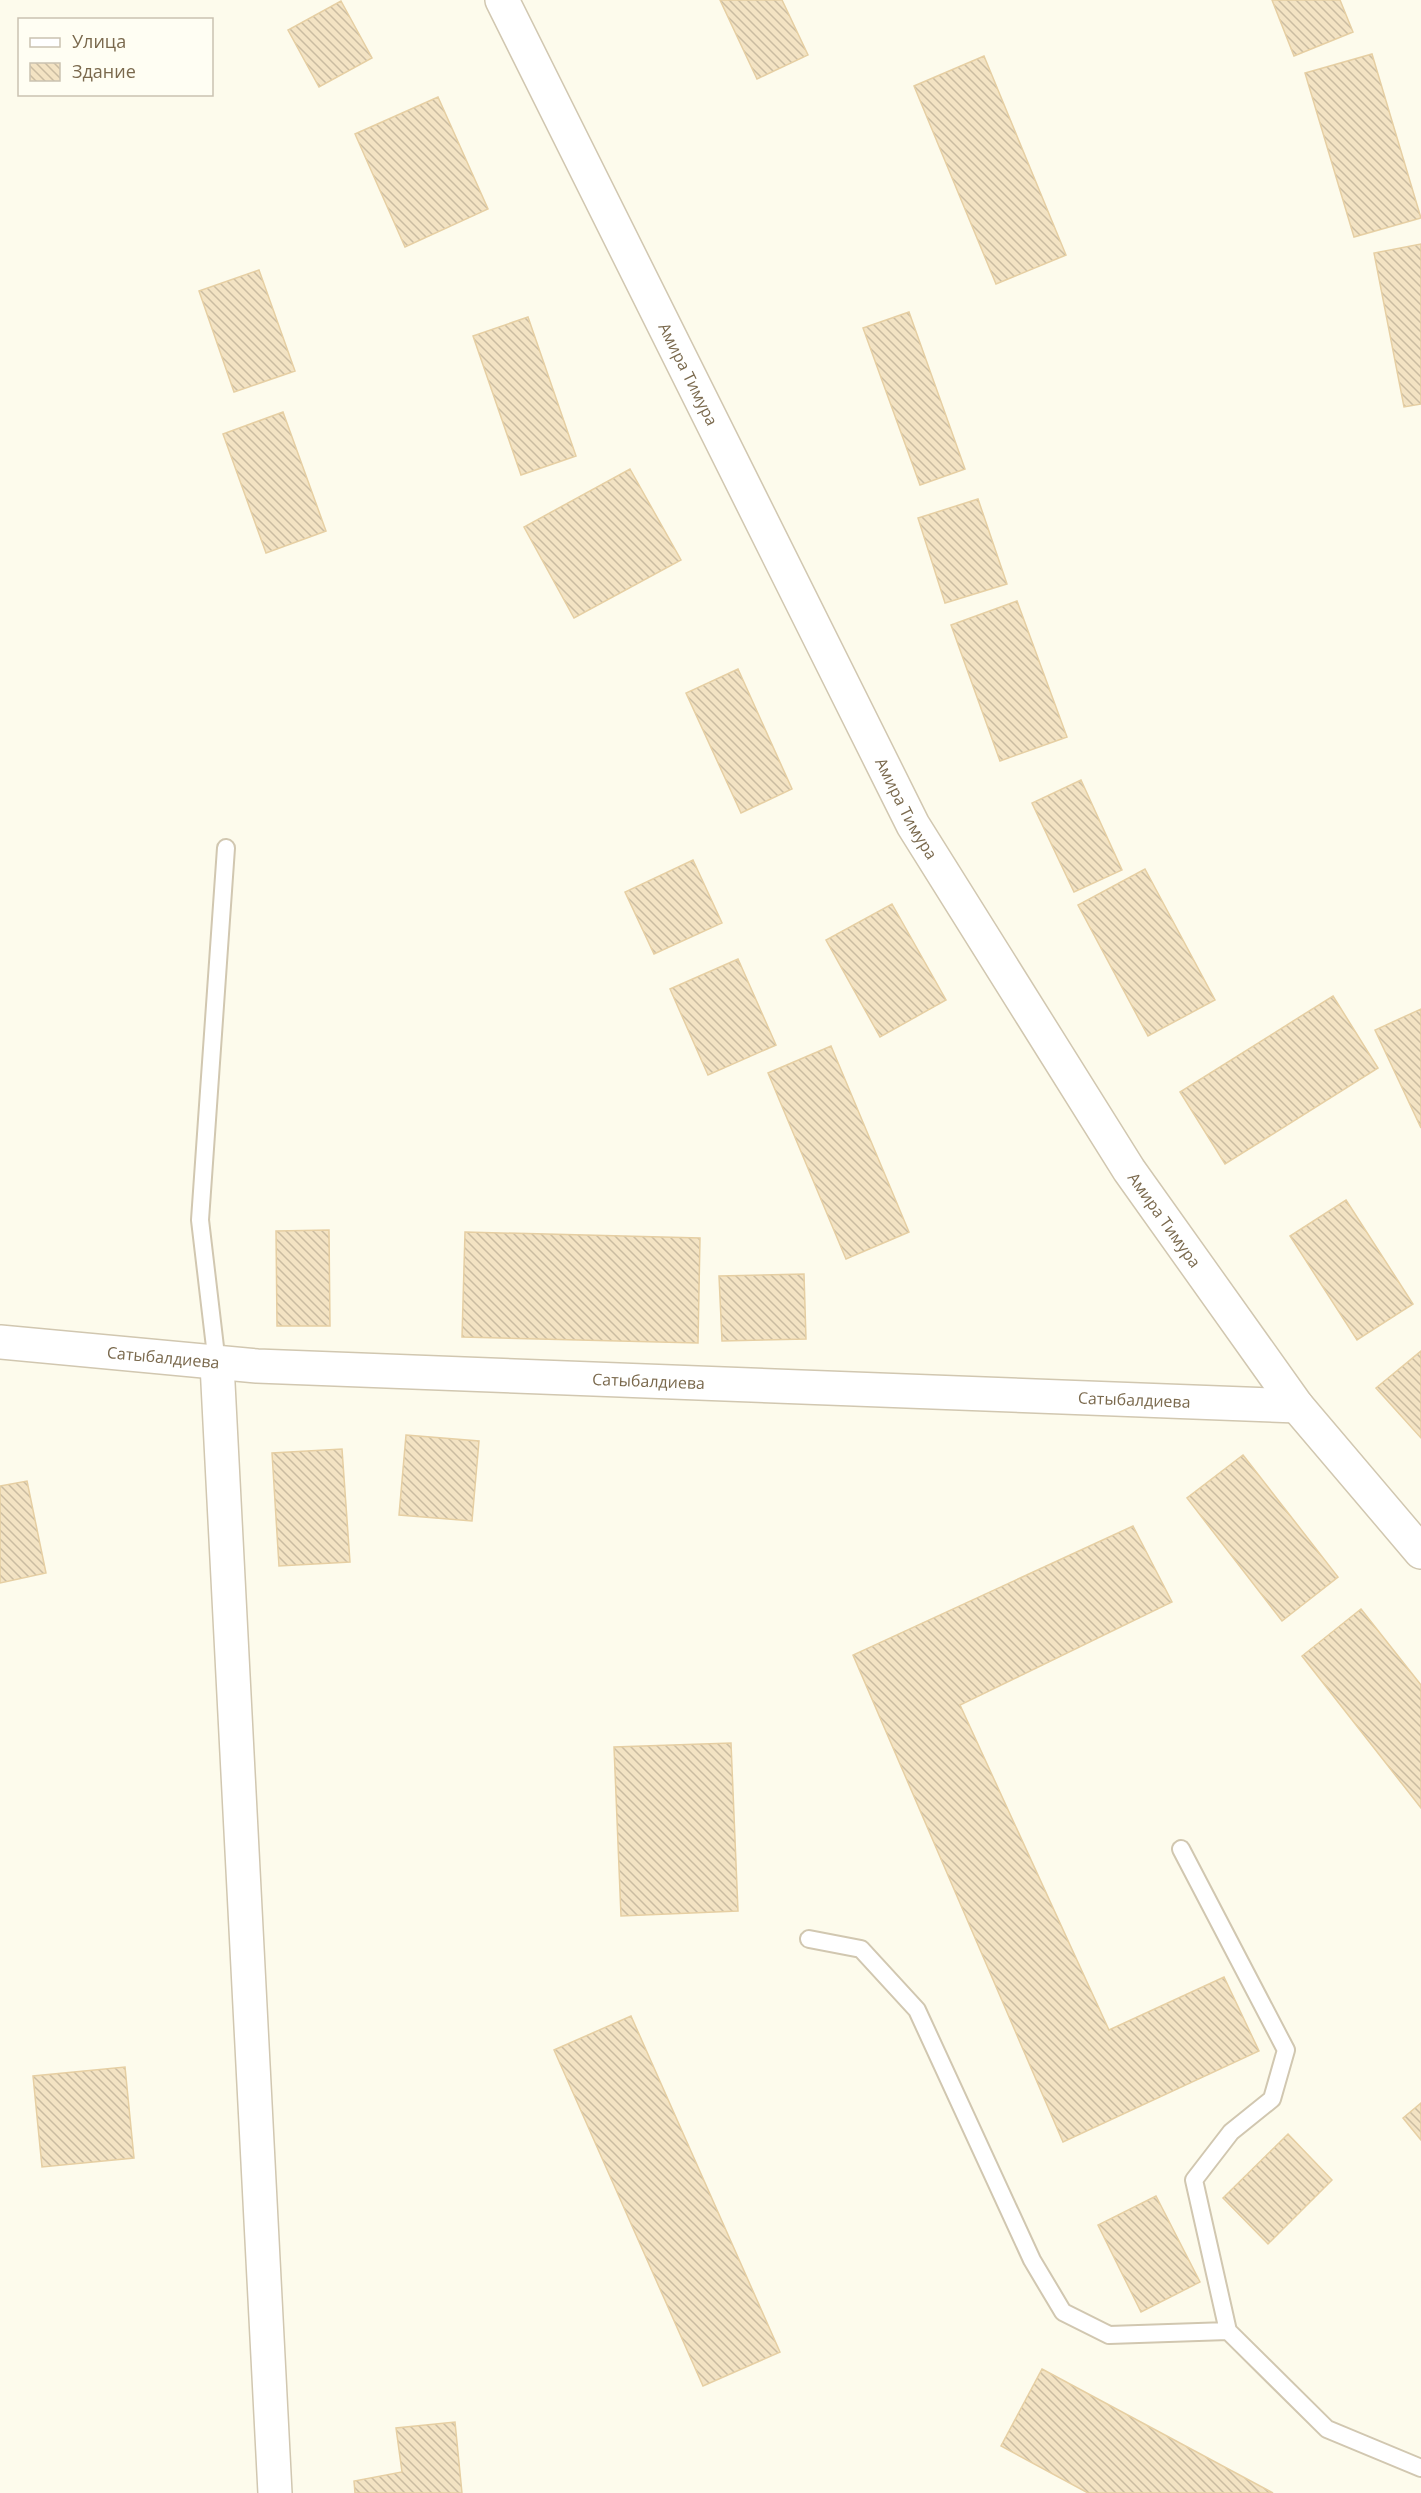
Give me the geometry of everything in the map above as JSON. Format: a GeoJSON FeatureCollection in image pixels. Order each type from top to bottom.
{"type":"FeatureCollection","features":[{"type":"Feature","properties":{"kind":"street","name":"Амира Тимура"},"geometry":{"type":"LineString","coordinates":[[502,0],[913,825],[1129,1170],[1296,1406],[1421,1552]]}},
{"type":"Feature","properties":{"kind":"street","name":"Сатыбалдиева"},"geometry":{"type":"LineString","coordinates":[[0,1342],[218,1364],[1296,1406]]}},
{"type":"Feature","properties":{"kind":"street"},"geometry":{"type":"LineString","coordinates":[[218,1364],[275,2493]]}},
{"type":"Feature","properties":{"kind":"lane"},"geometry":{"type":"LineString","coordinates":[[218,1364],[200,1220],[226,848]]}},
{"type":"Feature","properties":{"kind":"lane"},"geometry":{"type":"LineString","coordinates":[[1181,1849],[1286,2050],[1272,2099],[1231,2133],[1194,2180],[1228,2331],[1327,2429],[1421,2468]]}},
{"type":"Feature","properties":{"kind":"lane"},"geometry":{"type":"LineString","coordinates":[[809,1939],[861,1949],[917,2010],[1032,2260],[1064,2312],[1110,2335],[1228,2331]]}},
{"type":"Feature","properties":{"kind":"building"},"geometry":{"type":"Polygon","coordinates":[[[720,0],[782,0],[808,55],[757,79],[720,0]]]}},
{"type":"Feature","properties":{"kind":"building"},"geometry":{"type":"Polygon","coordinates":[[[1272,0],[1340,0],[1353,32],[1294,56],[1272,0]]]}},
{"type":"Feature","properties":{"kind":"building"},"geometry":{"type":"Polygon","coordinates":[[[341,1],[372,58],[319,87],[288,30],[341,1]]]}},
{"type":"Feature","properties":{"kind":"building"},"geometry":{"type":"Polygon","coordinates":[[[1372,54],[1421,218],[1354,237],[1305,73],[1372,54]]]}},
{"type":"Feature","properties":{"kind":"building"},"geometry":{"type":"Polygon","coordinates":[[[984,56],[1066,255],[996,284],[914,86],[984,56]]]}},
{"type":"Feature","properties":{"kind":"building"},"geometry":{"type":"Polygon","coordinates":[[[438,97],[488,209],[405,247],[355,134],[438,97]]]}},
{"type":"Feature","properties":{"kind":"building"},"geometry":{"type":"Polygon","coordinates":[[[1421,244],[1421,404],[1404,407],[1374,253],[1421,244]]]}},
{"type":"Feature","properties":{"kind":"building"},"geometry":{"type":"Polygon","coordinates":[[[259,270],[295,371],[234,392],[199,291],[259,270]]]}},
{"type":"Feature","properties":{"kind":"building"},"geometry":{"type":"Polygon","coordinates":[[[909,312],[965,469],[920,485],[863,328],[909,312]]]}},
{"type":"Feature","properties":{"kind":"building"},"geometry":{"type":"Polygon","coordinates":[[[528,317],[576,456],[521,475],[473,336],[528,317]]]}},
{"type":"Feature","properties":{"kind":"building"},"geometry":{"type":"Polygon","coordinates":[[[283,412],[326,531],[266,553],[223,434],[283,412]]]}},
{"type":"Feature","properties":{"kind":"building"},"geometry":{"type":"Polygon","coordinates":[[[630,469],[681,560],[574,618],[524,527],[630,469]]]}},
{"type":"Feature","properties":{"kind":"building"},"geometry":{"type":"Polygon","coordinates":[[[978,499],[1007,584],[945,603],[918,518],[978,499]]]}},
{"type":"Feature","properties":{"kind":"building"},"geometry":{"type":"Polygon","coordinates":[[[1017,601],[1067,737],[1000,761],[951,625],[1017,601]]]}},
{"type":"Feature","properties":{"kind":"building"},"geometry":{"type":"Polygon","coordinates":[[[738,669],[792,789],[741,813],[686,693],[738,669]]]}},
{"type":"Feature","properties":{"kind":"building"},"geometry":{"type":"Polygon","coordinates":[[[1081,780],[1122,870],[1074,892],[1032,803],[1081,780]]]}},
{"type":"Feature","properties":{"kind":"building"},"geometry":{"type":"Polygon","coordinates":[[[693,860],[722,923],[654,954],[625,892],[693,860]]]}},
{"type":"Feature","properties":{"kind":"building"},"geometry":{"type":"Polygon","coordinates":[[[1145,869],[1215,1000],[1148,1036],[1078,905],[1145,869]]]}},
{"type":"Feature","properties":{"kind":"building"},"geometry":{"type":"Polygon","coordinates":[[[892,904],[946,1000],[880,1037],[826,940],[892,904]]]}},
{"type":"Feature","properties":{"kind":"building"},"geometry":{"type":"Polygon","coordinates":[[[738,959],[776,1045],[708,1075],[670,989],[738,959]]]}},
{"type":"Feature","properties":{"kind":"building"},"geometry":{"type":"Polygon","coordinates":[[[1333,996],[1378,1068],[1225,1164],[1180,1092],[1333,996]]]}},
{"type":"Feature","properties":{"kind":"building"},"geometry":{"type":"Polygon","coordinates":[[[1421,1009],[1421,1128],[1375,1030],[1421,1009]]]}},
{"type":"Feature","properties":{"kind":"building"},"geometry":{"type":"Polygon","coordinates":[[[831,1046],[909,1232],[846,1259],[768,1073],[831,1046]]]}},
{"type":"Feature","properties":{"kind":"building"},"geometry":{"type":"Polygon","coordinates":[[[1346,1200],[1413,1304],[1357,1340],[1290,1236],[1346,1200]]]}},
{"type":"Feature","properties":{"kind":"building"},"geometry":{"type":"Polygon","coordinates":[[[329,1230],[330,1326],[277,1326],[276,1231],[329,1230]]]}},
{"type":"Feature","properties":{"kind":"building"},"geometry":{"type":"Polygon","coordinates":[[[465,1232],[700,1238],[698,1343],[462,1337],[465,1232]]]}},
{"type":"Feature","properties":{"kind":"building"},"geometry":{"type":"Polygon","coordinates":[[[804,1274],[806,1339],[722,1341],[719,1276],[804,1274]]]}},
{"type":"Feature","properties":{"kind":"building"},"geometry":{"type":"Polygon","coordinates":[[[1421,1351],[1421,1438],[1376,1388],[1421,1351]]]}},
{"type":"Feature","properties":{"kind":"building"},"geometry":{"type":"Polygon","coordinates":[[[406,1435],[479,1441],[472,1521],[399,1515],[406,1435]]]}},
{"type":"Feature","properties":{"kind":"building"},"geometry":{"type":"Polygon","coordinates":[[[342,1449],[350,1562],[279,1566],[272,1453],[342,1449]]]}},
{"type":"Feature","properties":{"kind":"building"},"geometry":{"type":"Polygon","coordinates":[[[1243,1455],[1338,1577],[1282,1621],[1187,1498],[1243,1455]]]}},
{"type":"Feature","properties":{"kind":"building"},"geometry":{"type":"Polygon","coordinates":[[[27,1481],[46,1573],[0,1583],[0,1486],[27,1481]]]}},
{"type":"Feature","properties":{"kind":"building"},"geometry":{"type":"Polygon","coordinates":[[[1133,1526],[1172,1602],[960,1705],[1109,2030],[1224,1977],[1259,2051],[1063,2142],[853,1655],[1133,1526]]]}},
{"type":"Feature","properties":{"kind":"building"},"geometry":{"type":"Polygon","coordinates":[[[1361,1609],[1421,1685],[1421,1808],[1302,1656],[1361,1609]]]}},
{"type":"Feature","properties":{"kind":"building"},"geometry":{"type":"Polygon","coordinates":[[[731,1743],[738,1911],[621,1916],[614,1747],[731,1743]]]}},
{"type":"Feature","properties":{"kind":"building"},"geometry":{"type":"Polygon","coordinates":[[[631,2016],[780,2352],[703,2386],[554,2050],[631,2016]]]}},
{"type":"Feature","properties":{"kind":"building"},"geometry":{"type":"Polygon","coordinates":[[[125,2067],[134,2158],[42,2167],[33,2076],[125,2067]]]}},
{"type":"Feature","properties":{"kind":"building"},"geometry":{"type":"Polygon","coordinates":[[[1421,2103],[1421,2140],[1403,2118],[1421,2103]]]}},
{"type":"Feature","properties":{"kind":"building"},"geometry":{"type":"Polygon","coordinates":[[[1288,2134],[1332,2180],[1268,2244],[1223,2198],[1288,2134]]]}},
{"type":"Feature","properties":{"kind":"building"},"geometry":{"type":"Polygon","coordinates":[[[1156,2196],[1200,2282],[1141,2312],[1098,2225],[1156,2196]]]}},
{"type":"Feature","properties":{"kind":"building"},"geometry":{"type":"Polygon","coordinates":[[[1042,2369],[1273,2493],[1088,2493],[1001,2446],[1042,2369]]]}},
{"type":"Feature","properties":{"kind":"building"},"geometry":{"type":"Polygon","coordinates":[[[455,2422],[462,2493],[355,2493],[354,2481],[402,2472],[396,2428],[455,2422]]]}}]}
